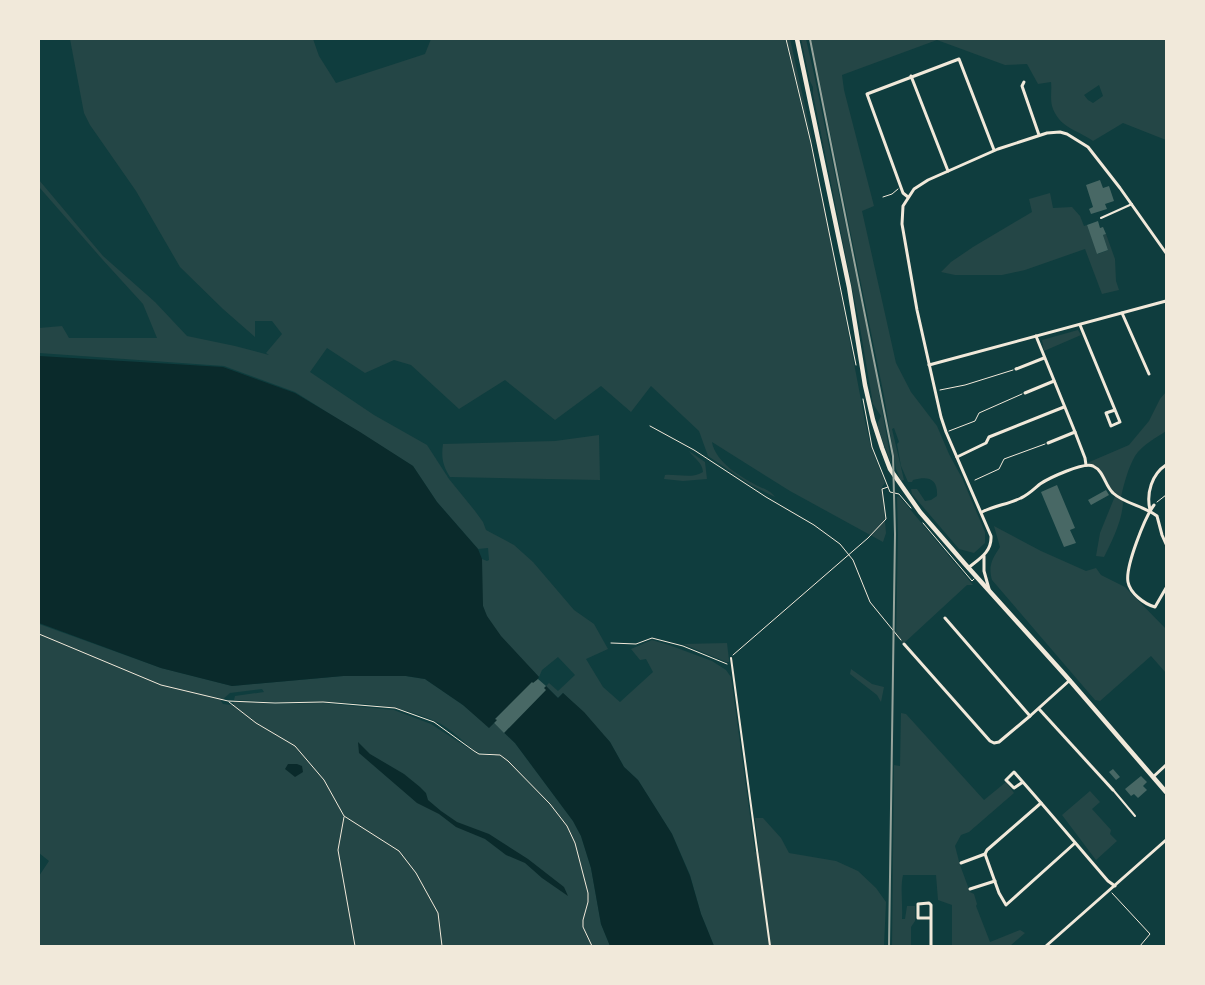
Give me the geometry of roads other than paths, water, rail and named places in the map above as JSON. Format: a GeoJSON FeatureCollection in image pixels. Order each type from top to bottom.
{"type":"FeatureCollection","features":[{"type":"Feature","properties":{"kind":"main road"},"geometry":{"type":"LineString","coordinates":[[797,39],[849,287],[873,420],[894,476],[968,568],[1070,680],[1166,792]]}},
{"type":"Feature","properties":{"kind":"street"},"geometry":{"type":"LineString","coordinates":[[908,197],[903,193],[867,94],[959,58],[994,150]]}},
{"type":"Feature","properties":{"kind":"street"},"geometry":{"type":"LineString","coordinates":[[912,76],[948,171]]}},
{"type":"Feature","properties":{"kind":"street"},"geometry":{"type":"LineString","coordinates":[[1024,82],[1022,86],[1039,134]]}},
{"type":"Feature","properties":{"kind":"street"},"geometry":{"type":"LineString","coordinates":[[968,568],[984,556],[991,545],[992,536],[946,432],[935,391],[917,310],[902,224],[903,206],[908,197],[914,188],[994,150],[1039,134],[1060,132],[1078,139],[1088,147],[1132,204],[1166,253]]}},
{"type":"Feature","properties":{"kind":"street"},"geometry":{"type":"LineString","coordinates":[[929,366],[1166,301]]}},
{"type":"Feature","properties":{"kind":"street"},"geometry":{"type":"LineString","coordinates":[[1122,313],[1149,374]]}},
{"type":"Feature","properties":{"kind":"street"},"geometry":{"type":"LineString","coordinates":[[1080,324],[1120,422],[1111,426],[1106,413],[1115,410]]}},
{"type":"Feature","properties":{"kind":"street"},"geometry":{"type":"LineString","coordinates":[[1036,336],[1075,432],[1086,465]]}},
{"type":"Feature","properties":{"kind":"street"},"geometry":{"type":"LineString","coordinates":[[1016,369],[1044,358]]}},
{"type":"Feature","properties":{"kind":"street"},"geometry":{"type":"LineString","coordinates":[[1025,393],[1054,381]]}},
{"type":"Feature","properties":{"kind":"street"},"geometry":{"type":"LineString","coordinates":[[957,457],[986,443],[989,437],[1064,406]]}},
{"type":"Feature","properties":{"kind":"street"},"geometry":{"type":"LineString","coordinates":[[1048,442],[1075,432]]}},
{"type":"Feature","properties":{"kind":"street"},"geometry":{"type":"LineString","coordinates":[[1150,510],[1147,499],[1155,475],[1166,464]]}},
{"type":"Feature","properties":{"kind":"street"},"geometry":{"type":"LineString","coordinates":[[982,512],[1023,498],[1041,483],[1086,465],[1093,466],[1099,470],[1114,495],[1150,510],[1157,516],[1166,544]]}},
{"type":"Feature","properties":{"kind":"street"},"geometry":{"type":"LineString","coordinates":[[1154,505],[1150,510],[1130,563],[1127,573],[1128,582],[1130,590],[1148,605],[1155,607],[1166,588]]}},
{"type":"Feature","properties":{"kind":"street"},"geometry":{"type":"LineString","coordinates":[[984,556],[984,571],[989,590]]}},
{"type":"Feature","properties":{"kind":"street"},"geometry":{"type":"LineString","coordinates":[[944,618],[1030,716]]}},
{"type":"Feature","properties":{"kind":"street"},"geometry":{"type":"LineString","coordinates":[[904,644],[985,736],[994,743],[999,742],[1039,709],[1070,680]]}},
{"type":"Feature","properties":{"kind":"street"},"geometry":{"type":"LineString","coordinates":[[1039,709],[1113,790]]}},
{"type":"Feature","properties":{"kind":"street"},"geometry":{"type":"LineString","coordinates":[[1153,777],[1166,765]]}},
{"type":"Feature","properties":{"kind":"street"},"geometry":{"type":"LineString","coordinates":[[1023,782],[1014,788],[1006,780],[1014,772],[1023,782],[1076,843],[1108,881],[1115,886]]}},
{"type":"Feature","properties":{"kind":"street"},"geometry":{"type":"LineString","coordinates":[[962,863],[985,854],[987,850],[1041,803]]}},
{"type":"Feature","properties":{"kind":"street"},"geometry":{"type":"LineString","coordinates":[[1046,946],[1166,840]]}},
{"type":"Feature","properties":{"kind":"street"},"geometry":{"type":"LineString","coordinates":[[985,854],[999,893],[1006,906],[1076,843]]}},
{"type":"Feature","properties":{"kind":"street"},"geometry":{"type":"LineString","coordinates":[[970,889],[995,881]]}},
{"type":"Feature","properties":{"kind":"street"},"geometry":{"type":"LineString","coordinates":[[931,918],[918,918],[918,904],[931,904],[931,918],[931,946]]}},
{"type":"Feature","properties":{"kind":"lane"},"geometry":{"type":"LineString","coordinates":[[1101,218],[1132,204]]}},
{"type":"Feature","properties":{"kind":"lane"},"geometry":{"type":"LineString","coordinates":[[731,658],[736,683],[770,946]]}},
{"type":"Feature","properties":{"kind":"lane"},"geometry":{"type":"LineString","coordinates":[[1113,790],[1135,816]]}},
{"type":"Feature","properties":{"kind":"railway"},"geometry":{"type":"LineString","coordinates":[[810,39],[893,456],[895,534],[889,946]]}}]}
